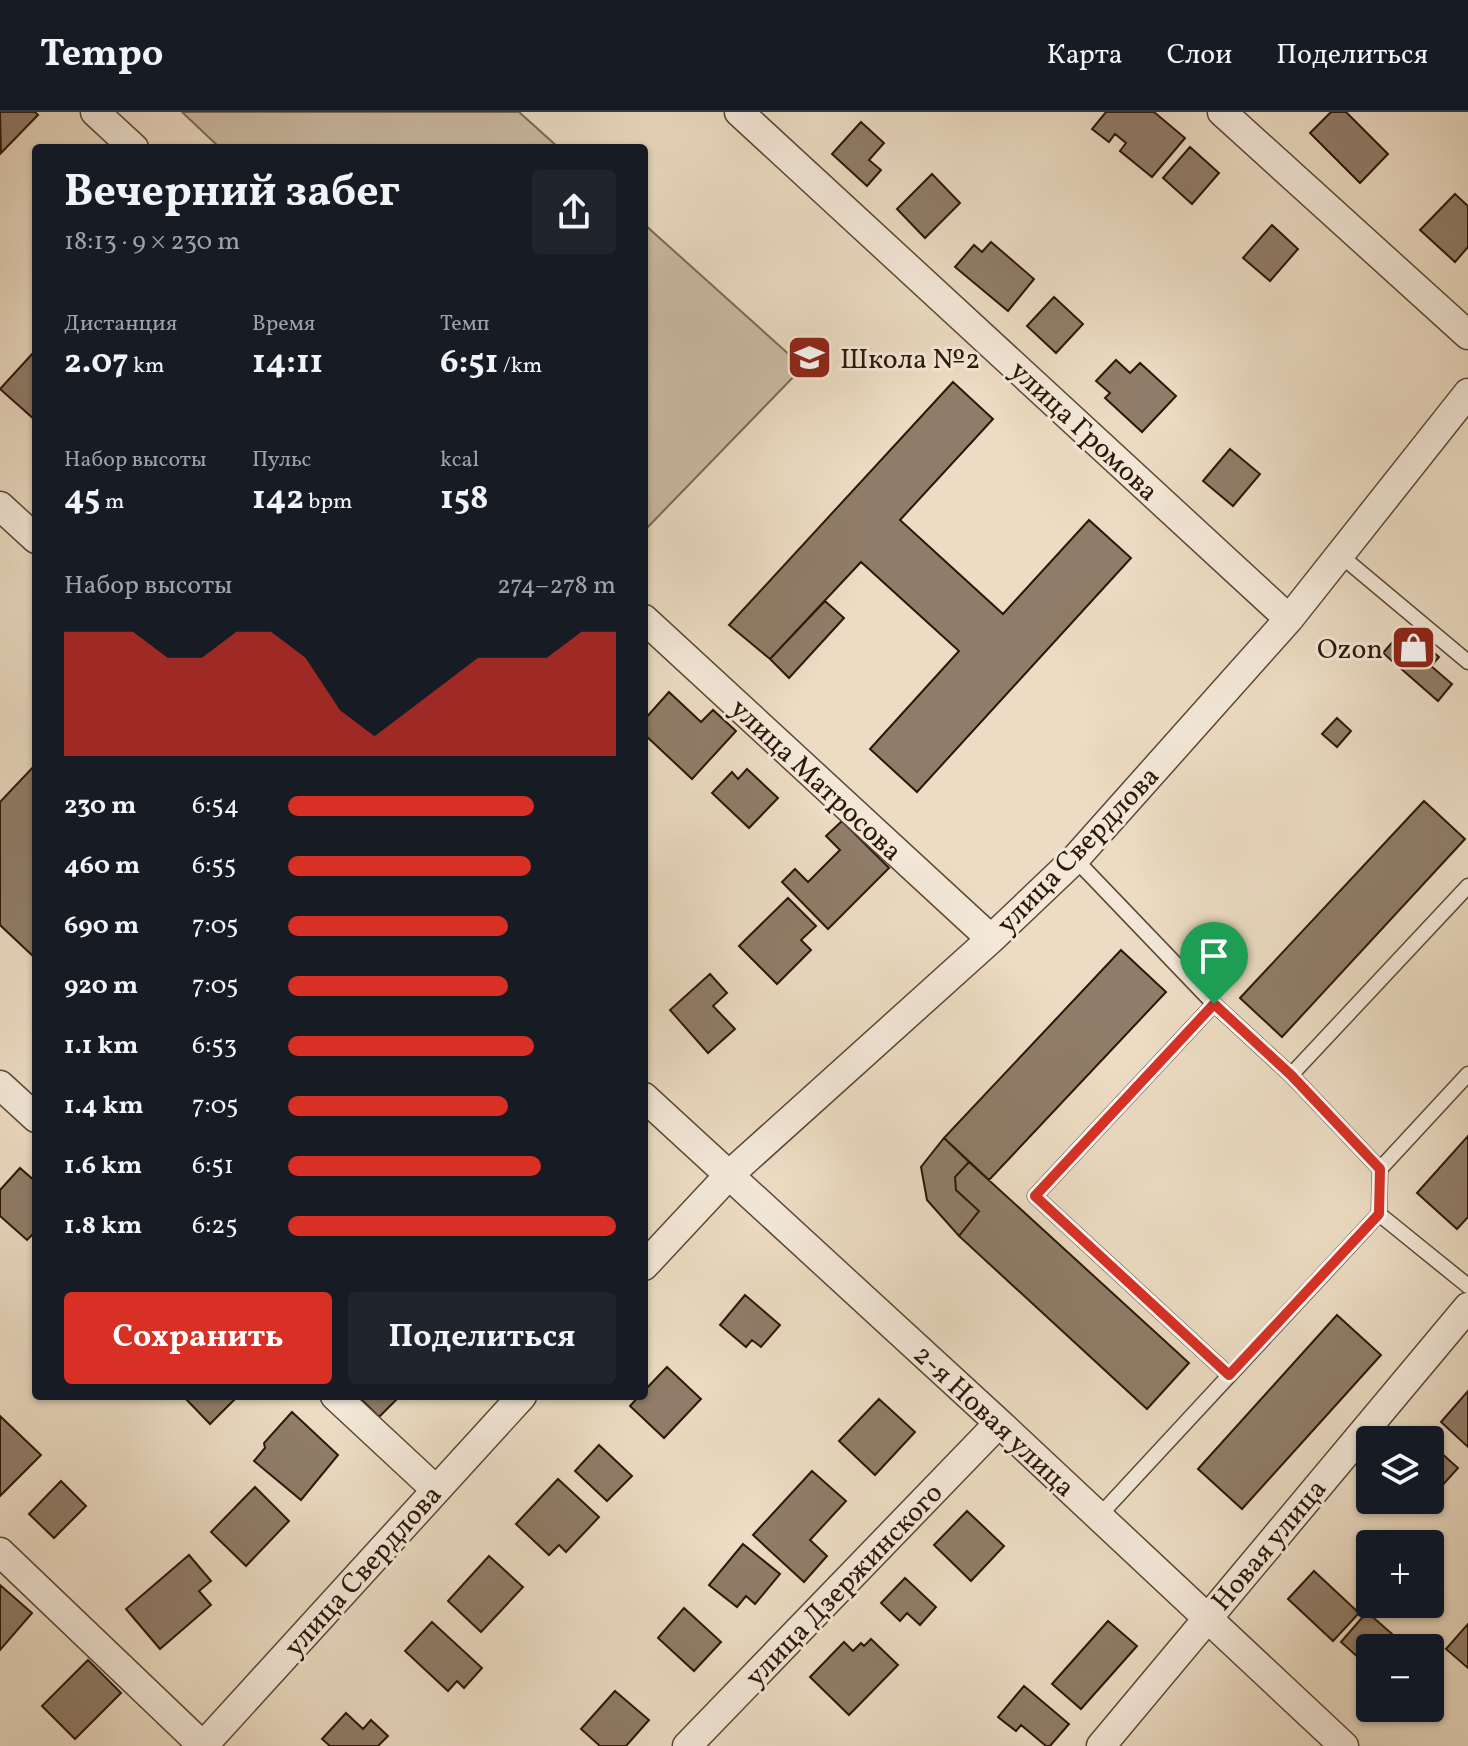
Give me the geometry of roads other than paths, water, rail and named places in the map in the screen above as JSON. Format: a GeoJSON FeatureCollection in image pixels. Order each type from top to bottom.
{"type":"FeatureCollection","features":[{"type":"Feature","properties":{"kind":"street"},"geometry":{"type":"LineString","coordinates":[[95,112],[130,144]]}},
{"type":"Feature","properties":{"kind":"street","name":"улица Громова"},"geometry":{"type":"LineString","coordinates":[[739,112],[1289,619]]}},
{"type":"Feature","properties":{"kind":"street"},"geometry":{"type":"LineString","coordinates":[[1222,112],[1468,335]]}},
{"type":"Feature","properties":{"kind":"street","name":"улица Свердлова"},"geometry":{"type":"LineString","coordinates":[[648,1262],[729,1175],[991,939],[1075,859],[1289,619],[1468,393]]}},
{"type":"Feature","properties":{"kind":"street"},"geometry":{"type":"LineString","coordinates":[[0,506],[32,535]]}},
{"type":"Feature","properties":{"kind":"street","name":"улица Матросова"},"geometry":{"type":"LineString","coordinates":[[648,623],[991,939]]}},
{"type":"Feature","properties":{"kind":"street"},"geometry":{"type":"LineString","coordinates":[[0,1085],[32,1114]]}},
{"type":"Feature","properties":{"kind":"street","name":"2-я Новая улица"},"geometry":{"type":"LineString","coordinates":[[648,1101],[1344,1746]]}},
{"type":"Feature","properties":{"kind":"street","name":"Новая улица"},"geometry":{"type":"LineString","coordinates":[[1101,1746],[1468,1307]]}},
{"type":"Feature","properties":{"kind":"street"},"geometry":{"type":"LineString","coordinates":[[339,1400],[435,1489]]}},
{"type":"Feature","properties":{"kind":"street","name":"улица Свердлова"},"geometry":{"type":"LineString","coordinates":[[203,1746],[518,1400]]}},
{"type":"Feature","properties":{"kind":"street","name":"улица Дзержинского"},"geometry":{"type":"LineString","coordinates":[[687,1746],[999,1423]]}},
{"type":"Feature","properties":{"kind":"street"},"geometry":{"type":"LineString","coordinates":[[0,1552],[203,1746]]}},
{"type":"Feature","properties":{"kind":"lane"},"geometry":{"type":"LineString","coordinates":[[1340,555],[1468,662]]}},
{"type":"Feature","properties":{"kind":"lane"},"geometry":{"type":"LineString","coordinates":[[1075,859],[1214,1004],[1291,1075],[1380,1169]]}},
{"type":"Feature","properties":{"kind":"lane"},"geometry":{"type":"LineString","coordinates":[[1291,1075],[1468,886]]}},
{"type":"Feature","properties":{"kind":"lane"},"geometry":{"type":"LineString","coordinates":[[1214,1004],[1035,1196],[1229,1375]]}},
{"type":"Feature","properties":{"kind":"lane"},"geometry":{"type":"LineString","coordinates":[[1099,1516],[1379,1214],[1380,1169],[1468,1074]]}},
{"type":"Feature","properties":{"kind":"lane"},"geometry":{"type":"LineString","coordinates":[[1379,1214],[1468,1286]]}},
{"type":"Feature","properties":{"kind":"place","name":"Школа №2"},"geometry":{"type":"Point","coordinates":[809,358]}},
{"type":"Feature","properties":{"kind":"place","name":"Ozon"},"geometry":{"type":"Point","coordinates":[1414,648]}}]}
